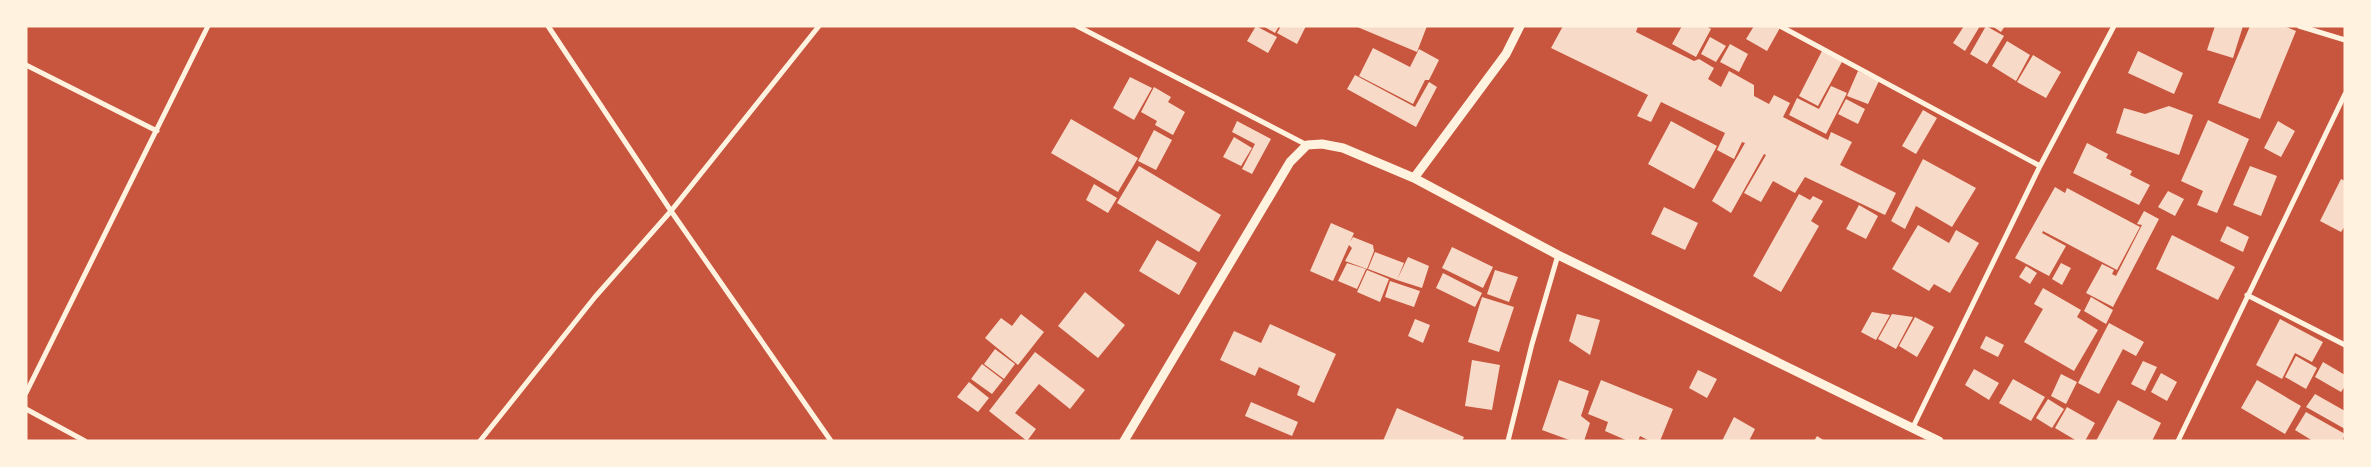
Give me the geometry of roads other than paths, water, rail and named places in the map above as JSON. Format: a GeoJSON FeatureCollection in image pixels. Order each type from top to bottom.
{"type":"FeatureCollection","features":[{"type":"Feature","properties":{"kind":"street"},"geometry":{"type":"LineString","coordinates":[[26,392],[208,26]]}},
{"type":"Feature","properties":{"kind":"street"},"geometry":{"type":"LineString","coordinates":[[548,26],[671,211],[831,441]]}},
{"type":"Feature","properties":{"kind":"street"},"geometry":{"type":"LineString","coordinates":[[480,441],[595,296],[671,211],[818,26]]}},
{"type":"Feature","properties":{"kind":"street"},"geometry":{"type":"LineString","coordinates":[[1077,26],[1307,145],[1322,144],[1343,148],[1414,178],[1558,255],[1939,441]]}},
{"type":"Feature","properties":{"kind":"street"},"geometry":{"type":"LineString","coordinates":[[1414,178],[1506,54],[1520,26]]}},
{"type":"Feature","properties":{"kind":"street"},"geometry":{"type":"LineString","coordinates":[[1780,26],[2040,166]]}},
{"type":"Feature","properties":{"kind":"street"},"geometry":{"type":"LineString","coordinates":[[1913,427],[2040,166],[2114,26]]}},
{"type":"Feature","properties":{"kind":"street"},"geometry":{"type":"LineString","coordinates":[[2299,26],[2345,40]]}},
{"type":"Feature","properties":{"kind":"street"},"geometry":{"type":"LineString","coordinates":[[26,65],[157,131]]}},
{"type":"Feature","properties":{"kind":"street"},"geometry":{"type":"LineString","coordinates":[[2178,441],[2345,94]]}},
{"type":"Feature","properties":{"kind":"street"},"geometry":{"type":"LineString","coordinates":[[1124,441],[1290,162],[1307,145]]}},
{"type":"Feature","properties":{"kind":"street"},"geometry":{"type":"LineString","coordinates":[[1508,441],[1532,344],[1558,255]]}},
{"type":"Feature","properties":{"kind":"street"},"geometry":{"type":"LineString","coordinates":[[2247,296],[2345,345]]}},
{"type":"Feature","properties":{"kind":"street"},"geometry":{"type":"LineString","coordinates":[[26,409],[85,441]]}}]}
